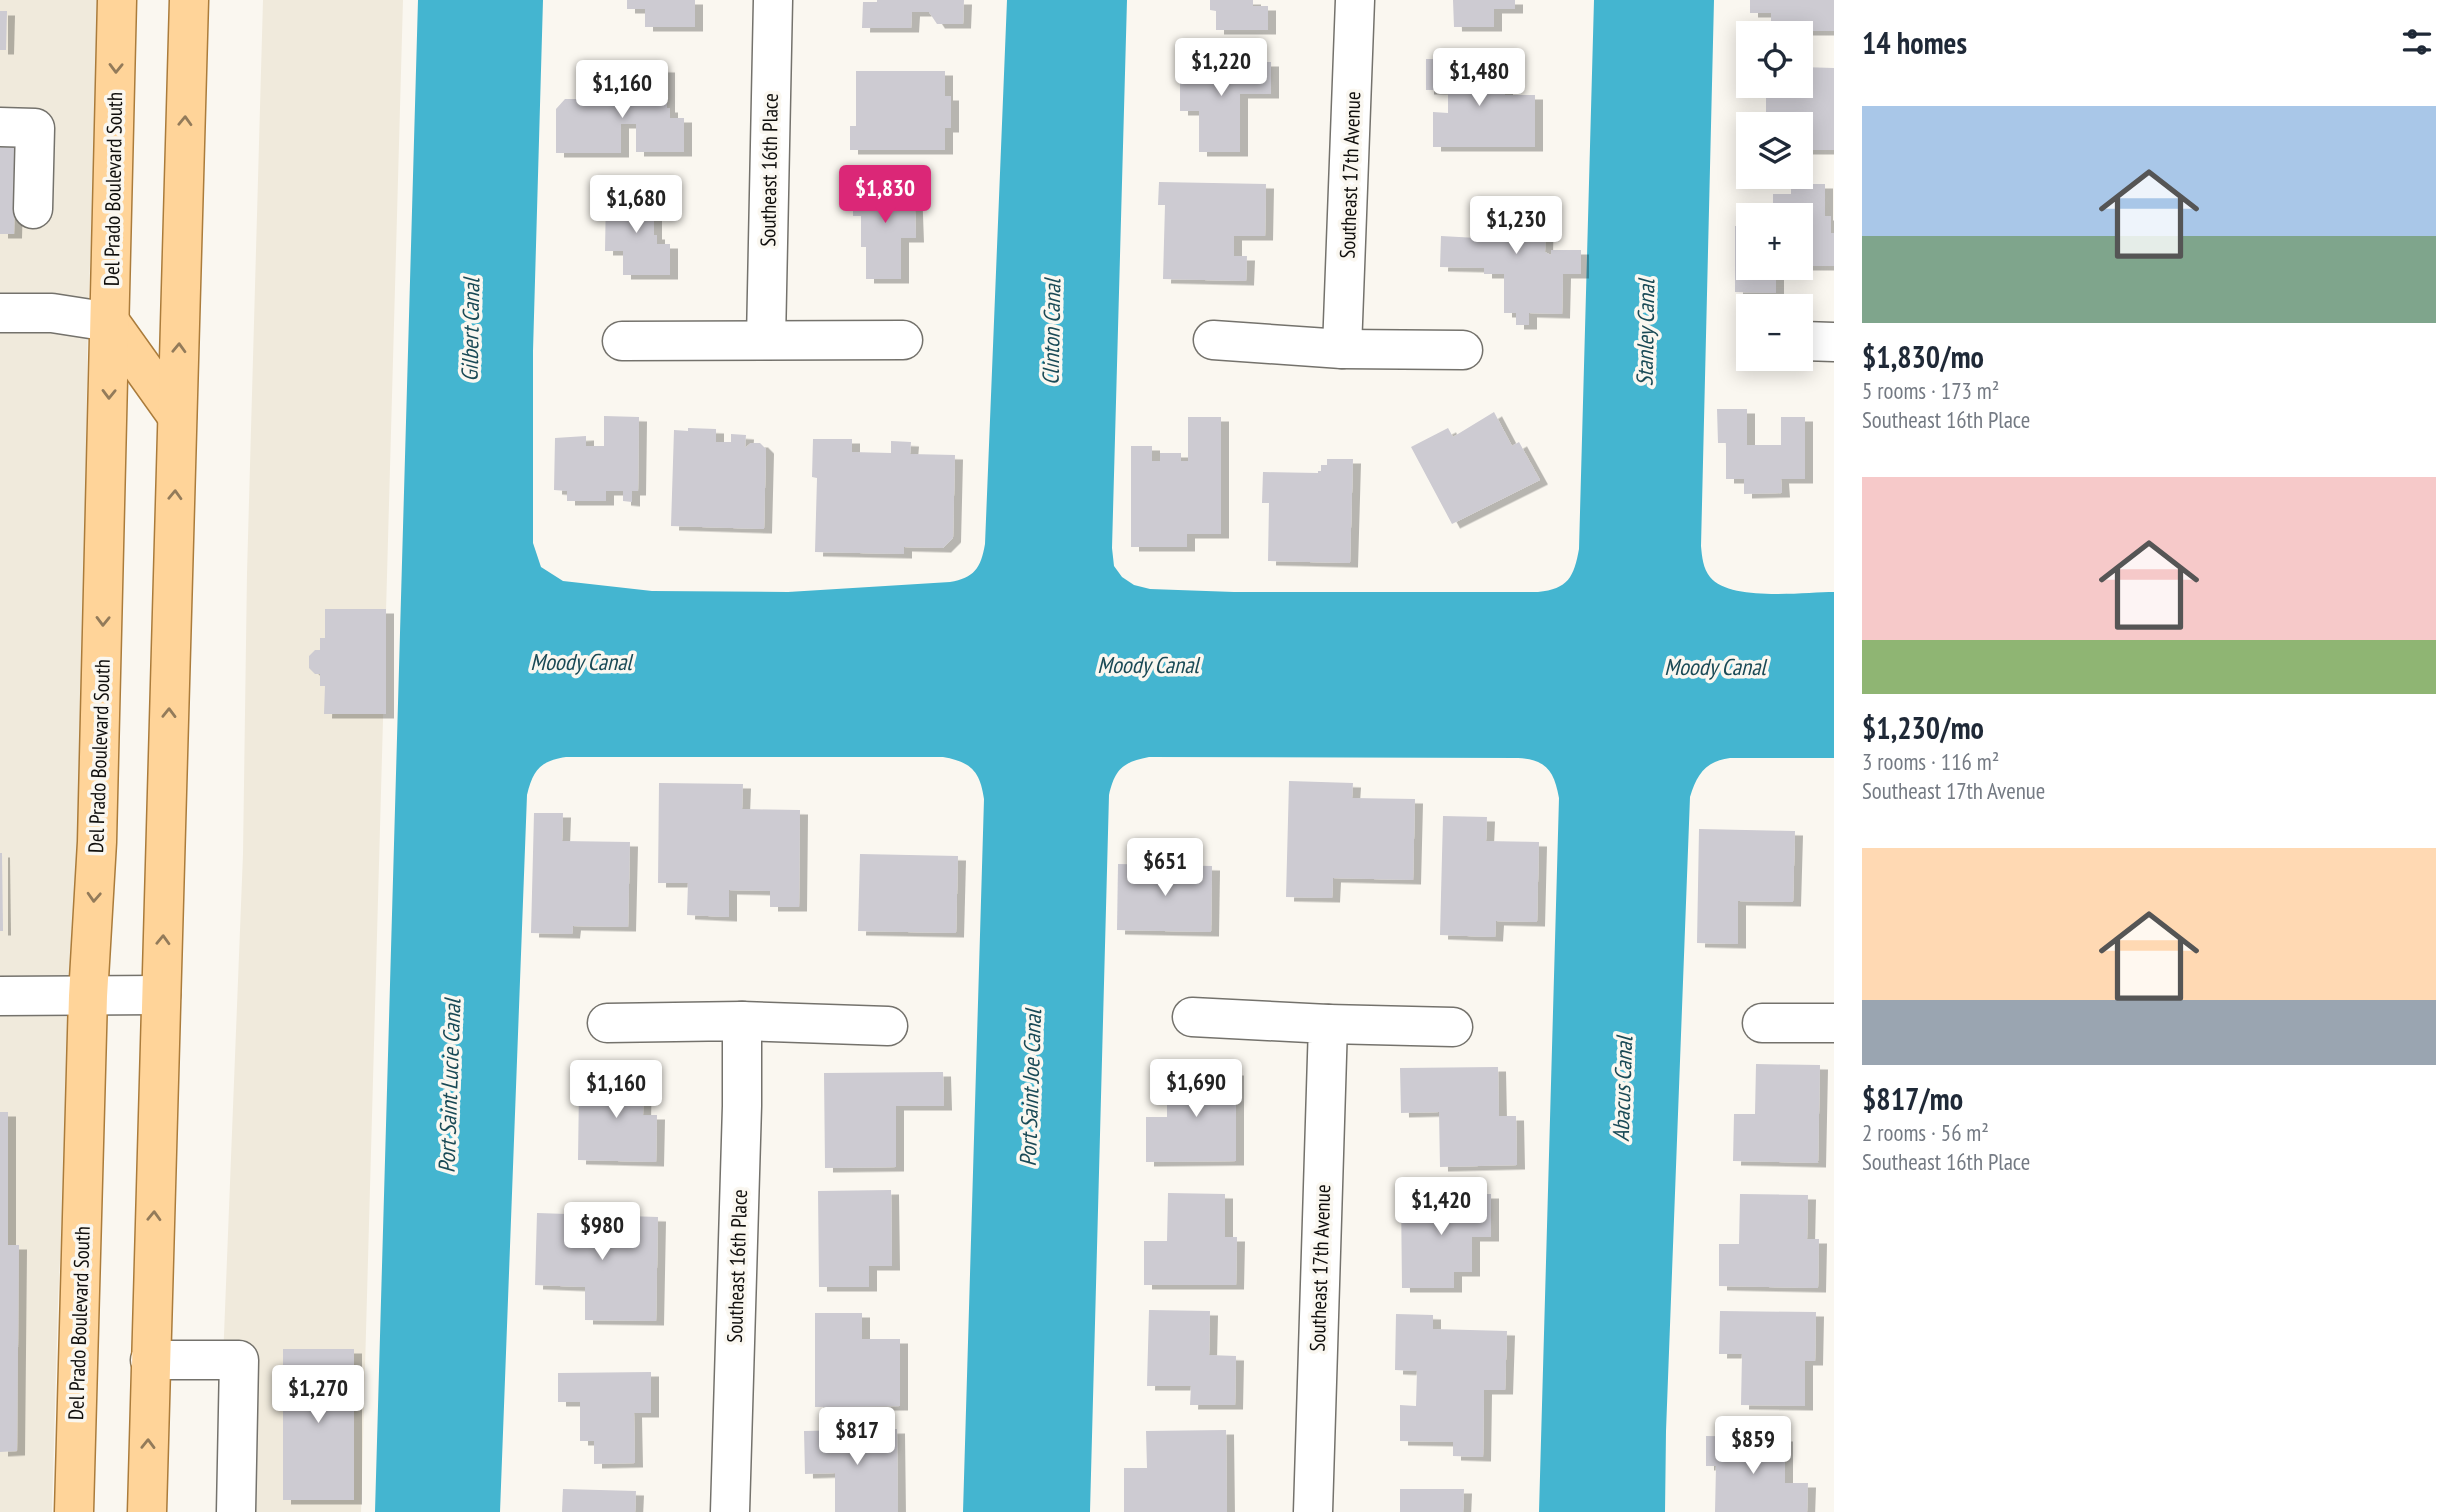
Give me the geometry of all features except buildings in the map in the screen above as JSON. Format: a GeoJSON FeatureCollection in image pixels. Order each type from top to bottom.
{"type":"FeatureCollection","features":[{"type":"Feature","properties":{"kind":"main road","name":"Del Prado Boulevard South"},"geometry":{"type":"LineString","coordinates":[[74,1512],[89,996],[97,842],[117,0]]}},
{"type":"Feature","properties":{"kind":"main road"},"geometry":{"type":"LineString","coordinates":[[147,1512],[189,0]]}},
{"type":"Feature","properties":{"kind":"main road"},"geometry":{"type":"LineString","coordinates":[[110,323],[177,416]]}},
{"type":"Feature","properties":{"kind":"street","name":"Southeast 16th Place"},"geometry":{"type":"LineString","coordinates":[[766,340],[773,0]]}},
{"type":"Feature","properties":{"kind":"street","name":"Southeast 17th Avenue"},"geometry":{"type":"LineString","coordinates":[[1342,349],[1355,0]]}},
{"type":"Feature","properties":{"kind":"street"},"geometry":{"type":"LineString","coordinates":[[0,127],[35,128],[33,209]]}},
{"type":"Feature","properties":{"kind":"street"},"geometry":{"type":"LineString","coordinates":[[0,313],[52,313],[110,323]]}},
{"type":"Feature","properties":{"kind":"street"},"geometry":{"type":"LineString","coordinates":[[622,341],[904,340]]}},
{"type":"Feature","properties":{"kind":"street"},"geometry":{"type":"LineString","coordinates":[[1213,340],[1342,349],[1463,350]]}},
{"type":"Feature","properties":{"kind":"street"},"geometry":{"type":"LineString","coordinates":[[0,996],[161,995]]}},
{"type":"Feature","properties":{"kind":"street"},"geometry":{"type":"LineString","coordinates":[[1192,1017],[1453,1027]]}},
{"type":"Feature","properties":{"kind":"street"},"geometry":{"type":"LineString","coordinates":[[607,1023],[742,1021],[888,1026]]}},
{"type":"Feature","properties":{"kind":"street","name":"Southeast 16th Place"},"geometry":{"type":"LineString","coordinates":[[730,1512],[742,1021]]}},
{"type":"Feature","properties":{"kind":"street"},"geometry":{"type":"LineString","coordinates":[[1762,1023],[1834,1023]]}},
{"type":"Feature","properties":{"kind":"street","name":"Southeast 17th Avenue"},"geometry":{"type":"LineString","coordinates":[[1313,1512],[1328,1024]]}},
{"type":"Feature","properties":{"kind":"street"},"geometry":{"type":"LineString","coordinates":[[150,1360],[239,1360],[236,1512]]}},
{"type":"Feature","properties":{"kind":"shaded area"},"geometry":{"type":"Polygon","coordinates":[[[0,0],[100,0],[88,318],[80,841],[58,1302],[52,1512],[0,1512],[0,0]]]}},
{"type":"Feature","properties":{"kind":"shaded area"},"geometry":{"type":"Polygon","coordinates":[[[263,0],[403,0],[361,1512],[217,1512],[243,854],[247,573],[263,0]]]}},
{"type":"Feature","properties":{"kind":"water"},"geometry":{"type":"Polygon","coordinates":[[[418,0],[543,0],[533,351],[533,543],[541,567],[563,581],[652,591],[788,592],[950,582],[971,575],[978,566],[985,544],[1007,0],[1127,0],[1112,548],[1114,566],[1122,577],[1134,585],[1150,589],[1234,592],[1538,592],[1556,588],[1568,580],[1575,567],[1579,549],[1594,0],[1714,0],[1702,558],[1710,577],[1720,585],[1734,590],[1768,594],[1834,592],[1834,758],[1722,760],[1715,762],[1699,775],[1690,797],[1665,1512],[1539,1512],[1559,798],[1555,781],[1542,764],[1518,758],[1149,757],[1126,764],[1117,773],[1109,795],[1090,1512],[963,1512],[984,799],[977,775],[967,765],[943,757],[566,757],[550,761],[539,768],[527,795],[500,1512],[375,1512],[418,0]]]}},
{"type":"Feature","properties":{"kind":"water label","name":"Gilbert Canal"},"geometry":{"type":"Point","coordinates":[470,330]}},
{"type":"Feature","properties":{"kind":"water label","name":"Clinton Canal"},"geometry":{"type":"Point","coordinates":[1051,332]}},
{"type":"Feature","properties":{"kind":"water label","name":"Stanley Canal"},"geometry":{"type":"Point","coordinates":[1645,333]}},
{"type":"Feature","properties":{"kind":"water label","name":"Moody Canal"},"geometry":{"type":"Point","coordinates":[581,661]}},
{"type":"Feature","properties":{"kind":"water label","name":"Moody Canal"},"geometry":{"type":"Point","coordinates":[1148,664]}},
{"type":"Feature","properties":{"kind":"water label","name":"Moody Canal"},"geometry":{"type":"Point","coordinates":[1715,666]}},
{"type":"Feature","properties":{"kind":"water label","name":"Port Saint Lucie Canal"},"geometry":{"type":"Point","coordinates":[449,1086]}},
{"type":"Feature","properties":{"kind":"water label","name":"Port Saint Joe Canal"},"geometry":{"type":"Point","coordinates":[1030,1088]}},
{"type":"Feature","properties":{"kind":"water label","name":"Abacus Canal"},"geometry":{"type":"Point","coordinates":[1622,1089]}}]}
